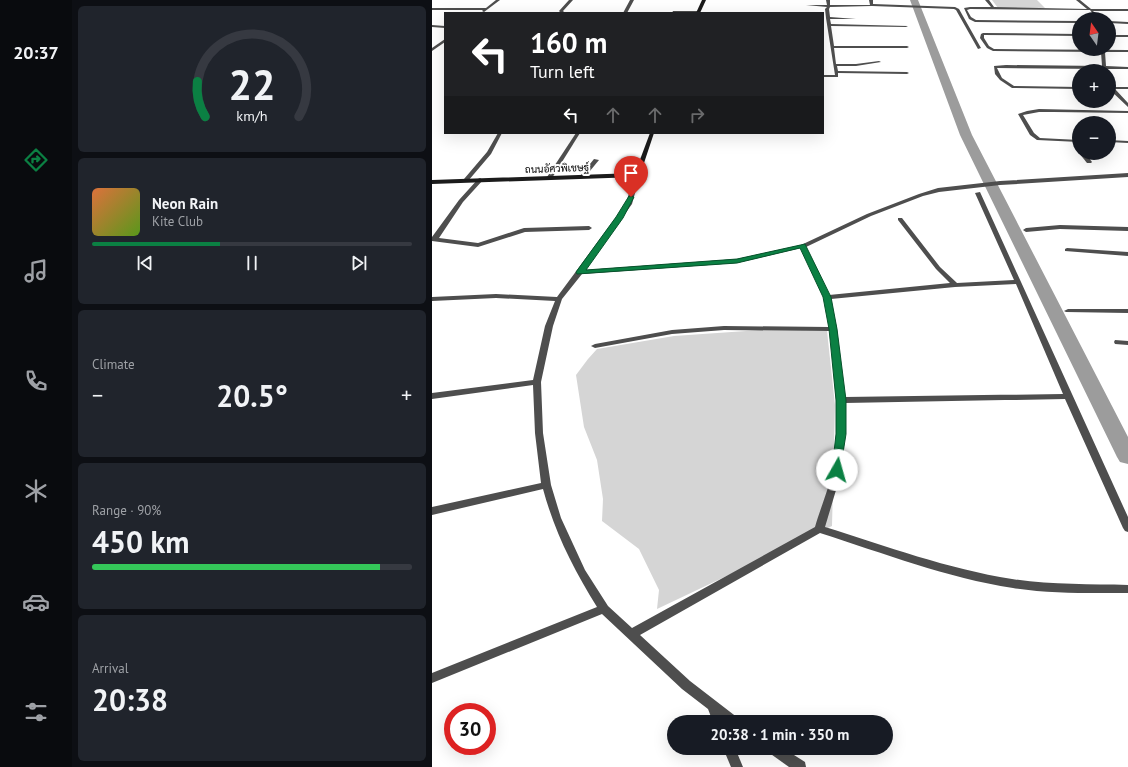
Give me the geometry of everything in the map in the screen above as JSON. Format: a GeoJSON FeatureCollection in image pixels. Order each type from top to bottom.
{"type":"FeatureCollection","features":[{"type":"Feature","properties":{"kind":"street"},"geometry":{"type":"LineString","coordinates":[[483,12],[498,0]]}},
{"type":"Feature","properties":{"kind":"street"},"geometry":{"type":"LineString","coordinates":[[562,12],[561,11],[571,0]]}},
{"type":"Feature","properties":{"kind":"street"},"geometry":{"type":"LineString","coordinates":[[626,12],[632,0]]}},
{"type":"Feature","properties":{"kind":"street"},"geometry":{"type":"LineString","coordinates":[[693,0],[704,1],[698,12]]}},
{"type":"Feature","properties":{"kind":"street"},"geometry":{"type":"LineString","coordinates":[[807,0],[808,10]]}},
{"type":"Feature","properties":{"kind":"street"},"geometry":{"type":"LineString","coordinates":[[824,76],[837,76],[833,47],[829,33],[827,9],[829,6],[828,0]]}},
{"type":"Feature","properties":{"kind":"street"},"geometry":{"type":"LineString","coordinates":[[871,0],[872,6]]}},
{"type":"Feature","properties":{"kind":"street"},"geometry":{"type":"LineString","coordinates":[[987,0],[994,9]]}},
{"type":"Feature","properties":{"kind":"street"},"geometry":{"type":"LineString","coordinates":[[1078,0],[1091,10]]}},
{"type":"Feature","properties":{"kind":"street"},"geometry":{"type":"LineString","coordinates":[[808,5],[950,7],[956,9],[980,48]]}},
{"type":"Feature","properties":{"kind":"street"},"geometry":{"type":"LineString","coordinates":[[1072,22],[975,20],[970,18],[965,10],[970,8],[1128,10]]}},
{"type":"Feature","properties":{"kind":"street"},"geometry":{"type":"LineString","coordinates":[[432,9],[487,9]]}},
{"type":"Feature","properties":{"kind":"street"},"geometry":{"type":"LineString","coordinates":[[828,18],[854,19]]}},
{"type":"Feature","properties":{"kind":"street"},"geometry":{"type":"LineString","coordinates":[[1116,22],[1128,22]]}},
{"type":"Feature","properties":{"kind":"street"},"geometry":{"type":"LineString","coordinates":[[432,26],[444,26]]}},
{"type":"Feature","properties":{"kind":"street"},"geometry":{"type":"LineString","coordinates":[[829,26],[906,26]]}},
{"type":"Feature","properties":{"kind":"street"},"geometry":{"type":"LineString","coordinates":[[824,33],[829,33]]}},
{"type":"Feature","properties":{"kind":"street"},"geometry":{"type":"LineString","coordinates":[[1072,35],[983,34],[982,38],[988,47],[993,50],[1072,50]]}},
{"type":"Feature","properties":{"kind":"street"},"geometry":{"type":"LineString","coordinates":[[1116,36],[1128,36]]}},
{"type":"Feature","properties":{"kind":"street"},"geometry":{"type":"LineString","coordinates":[[432,50],[444,41]]}},
{"type":"Feature","properties":{"kind":"street"},"geometry":{"type":"LineString","coordinates":[[833,47],[907,46]]}},
{"type":"Feature","properties":{"kind":"street"},"geometry":{"type":"LineString","coordinates":[[890,47],[892,52]]}},
{"type":"Feature","properties":{"kind":"street"},"geometry":{"type":"LineString","coordinates":[[1116,51],[1128,52]]}},
{"type":"Feature","properties":{"kind":"street"},"geometry":{"type":"LineString","coordinates":[[835,65],[856,65],[879,62]]}},
{"type":"Feature","properties":{"kind":"street"},"geometry":{"type":"LineString","coordinates":[[1072,69],[1006,66],[995,67],[995,70],[1003,82],[1013,87],[1072,88]]}},
{"type":"Feature","properties":{"kind":"street"},"geometry":{"type":"LineString","coordinates":[[1116,69],[1128,68]]}},
{"type":"Feature","properties":{"kind":"street"},"geometry":{"type":"LineString","coordinates":[[836,72],[907,73]]}},
{"type":"Feature","properties":{"kind":"street"},"geometry":{"type":"LineString","coordinates":[[1116,88],[1128,88]]}},
{"type":"Feature","properties":{"kind":"street"},"geometry":{"type":"LineString","coordinates":[[1116,94],[1128,106]]}},
{"type":"Feature","properties":{"kind":"street"},"geometry":{"type":"LineString","coordinates":[[1072,141],[1039,139],[1032,134],[1020,114],[1031,111],[1047,110],[1128,112]]}},
{"type":"Feature","properties":{"kind":"street"},"geometry":{"type":"LineString","coordinates":[[466,180],[489,153],[499,134]]}},
{"type":"Feature","properties":{"kind":"street"},"geometry":{"type":"LineString","coordinates":[[550,177],[577,134]]}},
{"type":"Feature","properties":{"kind":"street"},"geometry":{"type":"LineString","coordinates":[[652,134],[637,175],[632,195],[620,218],[559,299],[549,326],[537,382],[539,432],[546,485],[556,518],[581,572],[604,609],[686,685],[725,715]]}},
{"type":"Feature","properties":{"kind":"street"},"geometry":{"type":"LineString","coordinates":[[1116,141],[1128,142]]}},
{"type":"Feature","properties":{"kind":"street"},"geometry":{"type":"LineString","coordinates":[[583,176],[596,160]]}},
{"type":"Feature","properties":{"kind":"street","name":"ถนนอัศวพิเชษฐ์"},"geometry":{"type":"LineString","coordinates":[[432,182],[637,175]]}},
{"type":"Feature","properties":{"kind":"street"},"geometry":{"type":"LineString","coordinates":[[580,272],[737,261],[803,246],[869,215],[938,190],[1000,183],[1128,175]]}},
{"type":"Feature","properties":{"kind":"street"},"geometry":{"type":"LineString","coordinates":[[480,180],[461,201],[434,239],[478,245],[524,230],[589,228]]}},
{"type":"Feature","properties":{"kind":"street"},"geometry":{"type":"LineString","coordinates":[[978,193],[1128,528]]}},
{"type":"Feature","properties":{"kind":"street"},"geometry":{"type":"LineString","coordinates":[[900,219],[938,268],[955,285]]}},
{"type":"Feature","properties":{"kind":"street"},"geometry":{"type":"LineString","coordinates":[[1026,230],[1060,227],[1128,229]]}},
{"type":"Feature","properties":{"kind":"street"},"geometry":{"type":"LineString","coordinates":[[632,634],[819,529],[837,470],[841,434],[841,400],[833,329],[827,297],[803,246]]}},
{"type":"Feature","properties":{"kind":"street"},"geometry":{"type":"LineString","coordinates":[[1067,250],[1128,254]]}},
{"type":"Feature","properties":{"kind":"street"},"geometry":{"type":"LineString","coordinates":[[827,297],[955,285],[1018,282]]}},
{"type":"Feature","properties":{"kind":"street"},"geometry":{"type":"LineString","coordinates":[[432,299],[502,296],[559,299]]}},
{"type":"Feature","properties":{"kind":"street"},"geometry":{"type":"LineString","coordinates":[[1068,311],[1128,311]]}},
{"type":"Feature","properties":{"kind":"street"},"geometry":{"type":"LineString","coordinates":[[596,346],[672,332],[724,328],[833,329]]}},
{"type":"Feature","properties":{"kind":"street"},"geometry":{"type":"LineString","coordinates":[[1118,342],[1128,343]]}},
{"type":"Feature","properties":{"kind":"street"},"geometry":{"type":"LineString","coordinates":[[432,396],[537,382]]}},
{"type":"Feature","properties":{"kind":"street"},"geometry":{"type":"LineString","coordinates":[[841,400],[1068,396]]}},
{"type":"Feature","properties":{"kind":"street"},"geometry":{"type":"LineString","coordinates":[[432,511],[546,485]]}},
{"type":"Feature","properties":{"kind":"street"},"geometry":{"type":"LineString","coordinates":[[819,529],[955,572],[999,582],[1052,588],[1128,589]]}},
{"type":"Feature","properties":{"kind":"street"},"geometry":{"type":"LineString","coordinates":[[432,678],[604,609]]}},
{"type":"Feature","properties":{"kind":"street"},"geometry":{"type":"LineString","coordinates":[[713,706],[716,715]]}},
{"type":"Feature","properties":{"kind":"street"},"geometry":{"type":"LineString","coordinates":[[733,755],[738,767]]}},
{"type":"Feature","properties":{"kind":"street"},"geometry":{"type":"LineString","coordinates":[[782,755],[800,767]]}},
{"type":"Feature","properties":{"kind":"shaded area"},"geometry":{"type":"Polygon","coordinates":[[[992,0],[1037,0],[1045,8],[998,8],[992,0]]]}},
{"type":"Feature","properties":{"kind":"shaded area"},"geometry":{"type":"Polygon","coordinates":[[[775,329],[827,331],[835,405],[832,526],[657,609],[659,590],[639,549],[602,521],[603,499],[597,460],[584,427],[576,375],[597,349],[674,336],[775,329]]]}},
{"type":"Feature","properties":{"kind":"waterway"},"geometry":{"type":"LineString","coordinates":[[914,0],[966,135],[1128,457]]}},
{"type":"Feature","properties":{"kind":"route"},"geometry":{"type":"LineString","coordinates":[[631,197],[620,218],[580,272],[737,261],[803,246],[827,297],[833,329],[841,400],[841,434],[837,470]]}}]}
